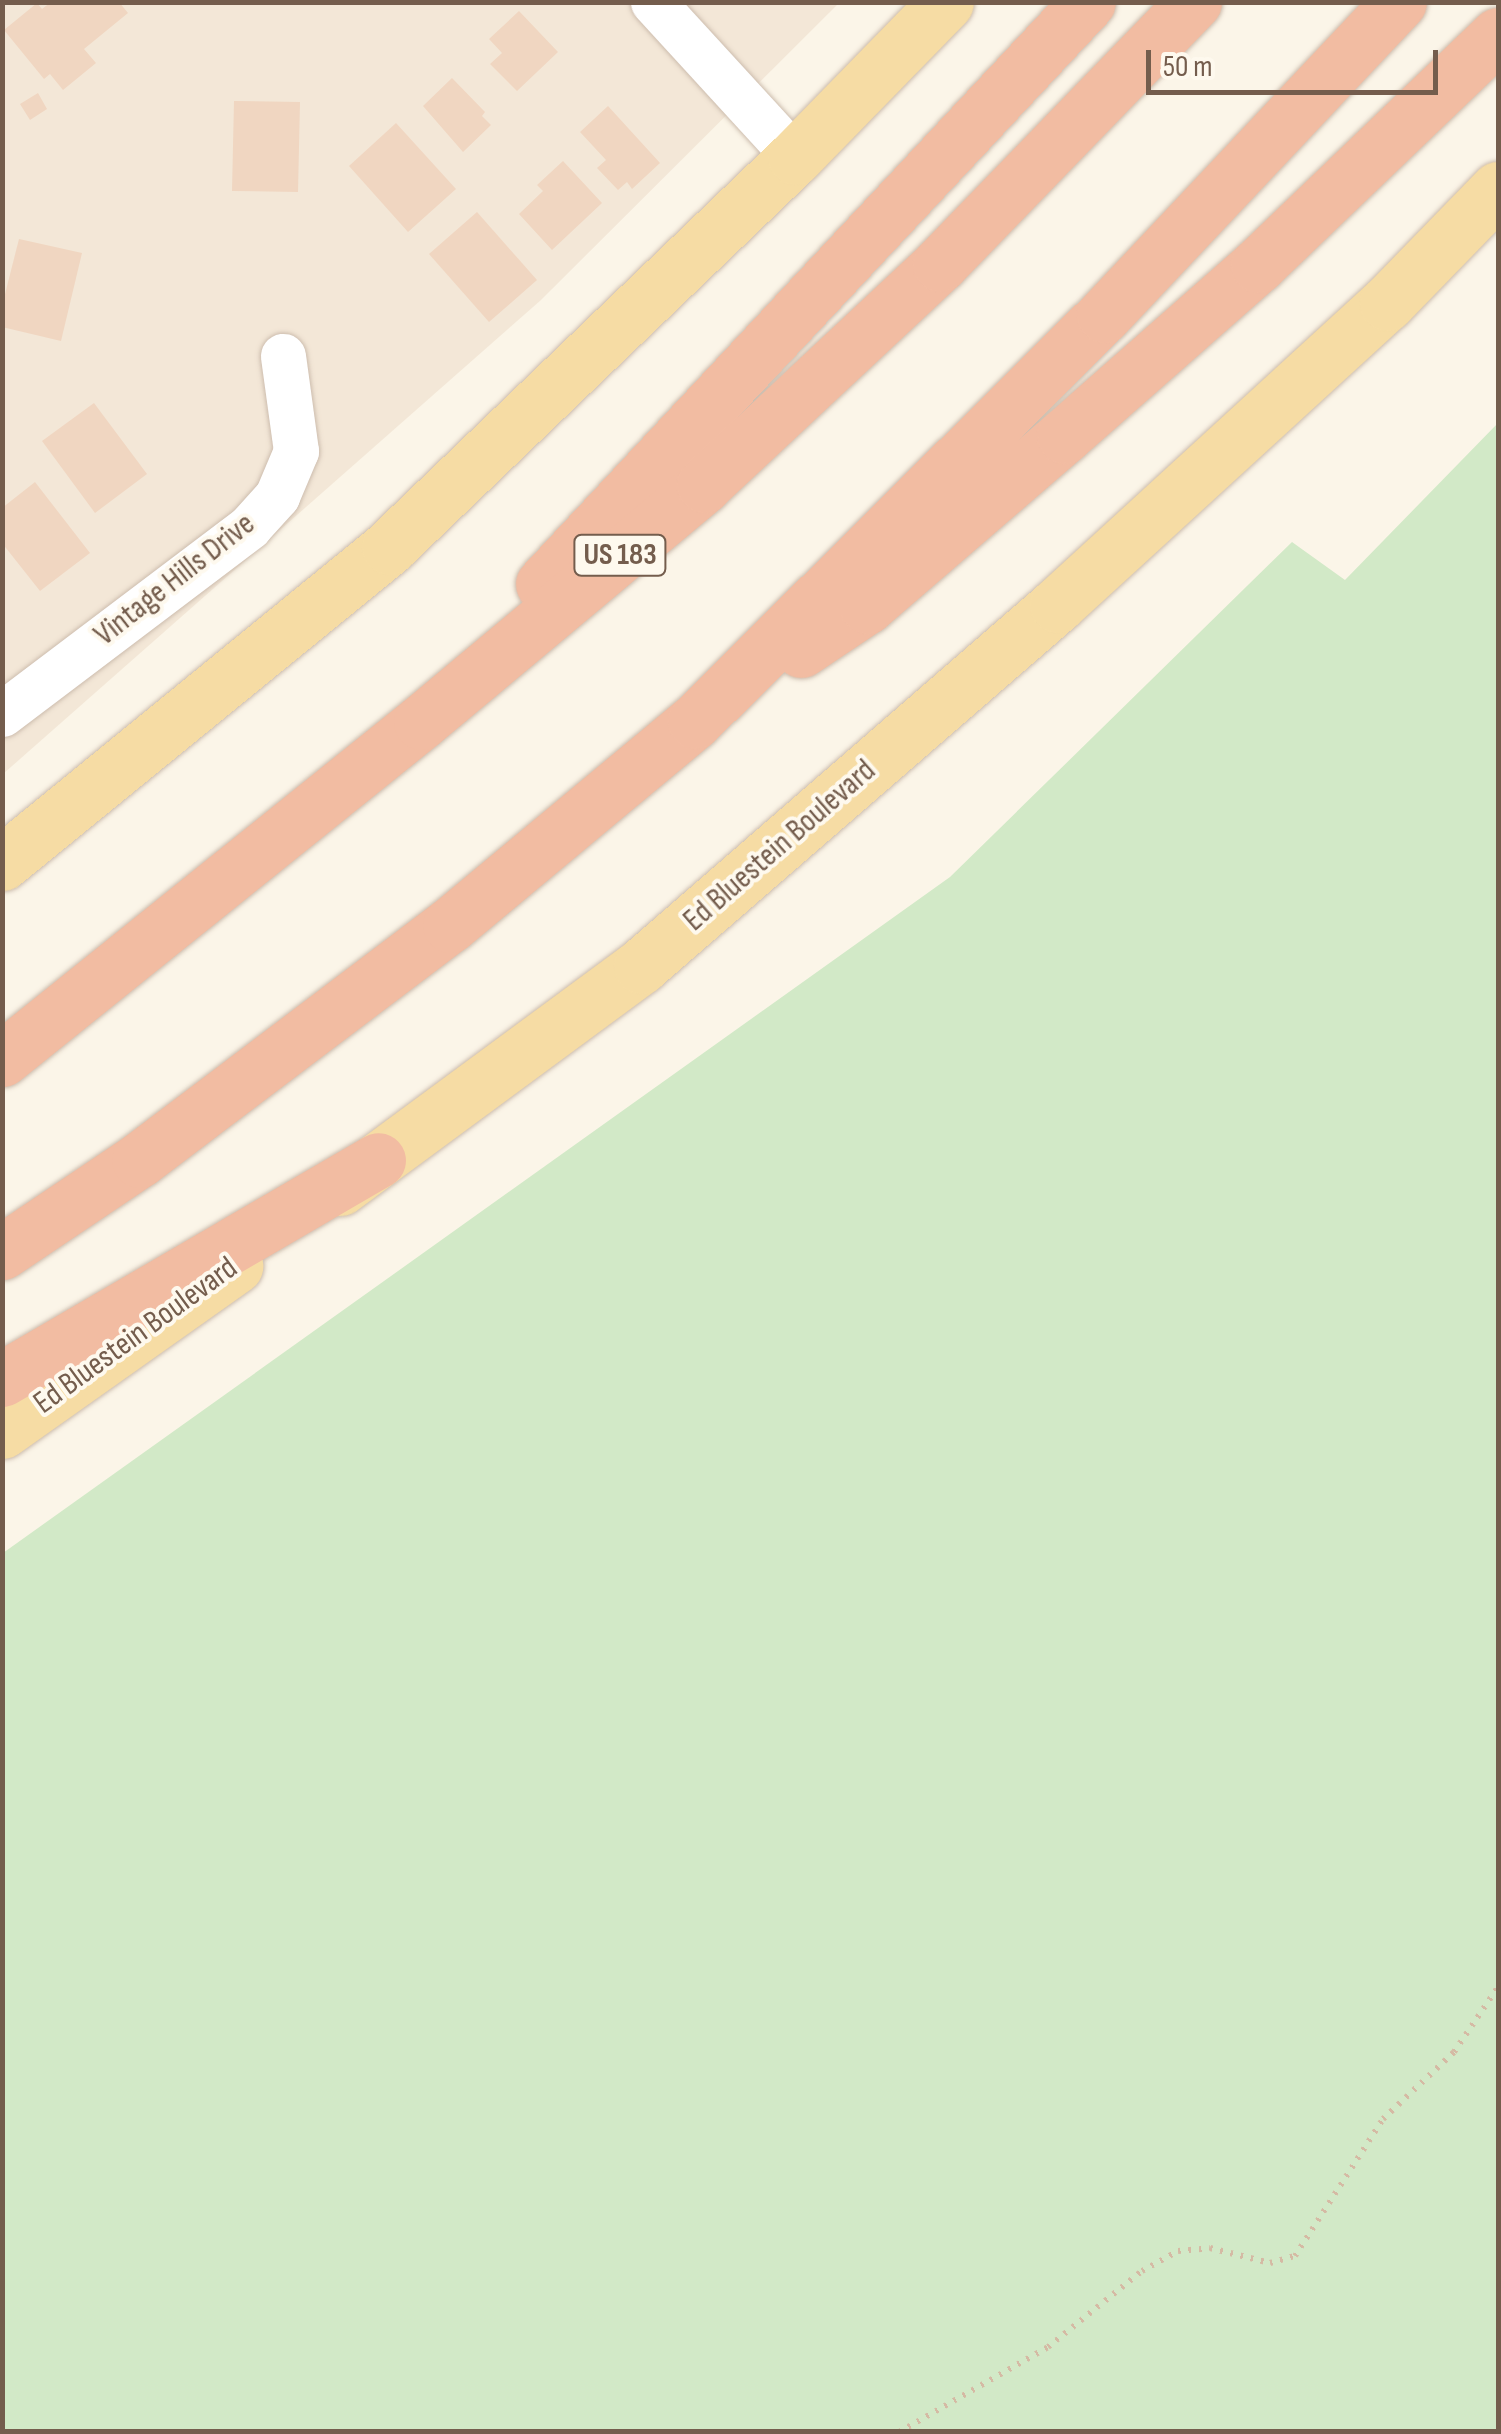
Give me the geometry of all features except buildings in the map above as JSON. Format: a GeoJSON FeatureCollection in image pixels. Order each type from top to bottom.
{"type":"FeatureCollection","features":[{"type":"Feature","properties":{"kind":"highway"},"geometry":{"type":"LineString","coordinates":[[422,722],[613,506],[1088,2]]}},
{"type":"Feature","properties":{"kind":"highway","name":"US 183"},"geometry":{"type":"LineString","coordinates":[[2,1058],[422,722],[718,472],[940,264],[1194,2]]}},
{"type":"Feature","properties":{"kind":"highway"},"geometry":{"type":"LineString","coordinates":[[2,1252],[139,1160],[450,926],[695,721],[1104,315],[1399,2]]}},
{"type":"Feature","properties":{"kind":"highway"},"geometry":{"type":"LineString","coordinates":[[695,721],[867,606],[1258,265],[1498,35]]}},
{"type":"Feature","properties":{"kind":"highway"},"geometry":{"type":"LineString","coordinates":[[2,1379],[378,1160]]}},
{"type":"Feature","properties":{"kind":"main road"},"geometry":{"type":"LineString","coordinates":[[7,850],[389,547],[795,157],[946,2]]}},
{"type":"Feature","properties":{"kind":"main road","name":"Ed Bluestein Boulevard"},"geometry":{"type":"LineString","coordinates":[[2,1431],[640,966],[1057,606],[1387,304],[1498,188]]}},
{"type":"Feature","properties":{"kind":"street"},"geometry":{"type":"LineString","coordinates":[[654,2],[795,157]]}},
{"type":"Feature","properties":{"kind":"street","name":"Vintage Hills Drive"},"geometry":{"type":"LineString","coordinates":[[2,714],[249,526],[277,496],[296,451],[282,356]]}},
{"type":"Feature","properties":{"kind":"path"},"geometry":{"type":"LineString","coordinates":[[899,2432],[1048,2347],[1142,2271],[1178,2251],[1210,2248],[1270,2263],[1295,2256],[1383,2119],[1454,2052],[1498,1987]]}},
{"type":"Feature","properties":{"kind":"shaded area"},"geometry":{"type":"Polygon","coordinates":[[[3,3],[839,3],[541,300],[3,774],[3,3]]]}},
{"type":"Feature","properties":{"kind":"green space"},"geometry":{"type":"Polygon","coordinates":[[[1498,423],[1498,2431],[3,2431],[3,1553],[950,877],[1292,542],[1345,580],[1498,423]]]}}]}
